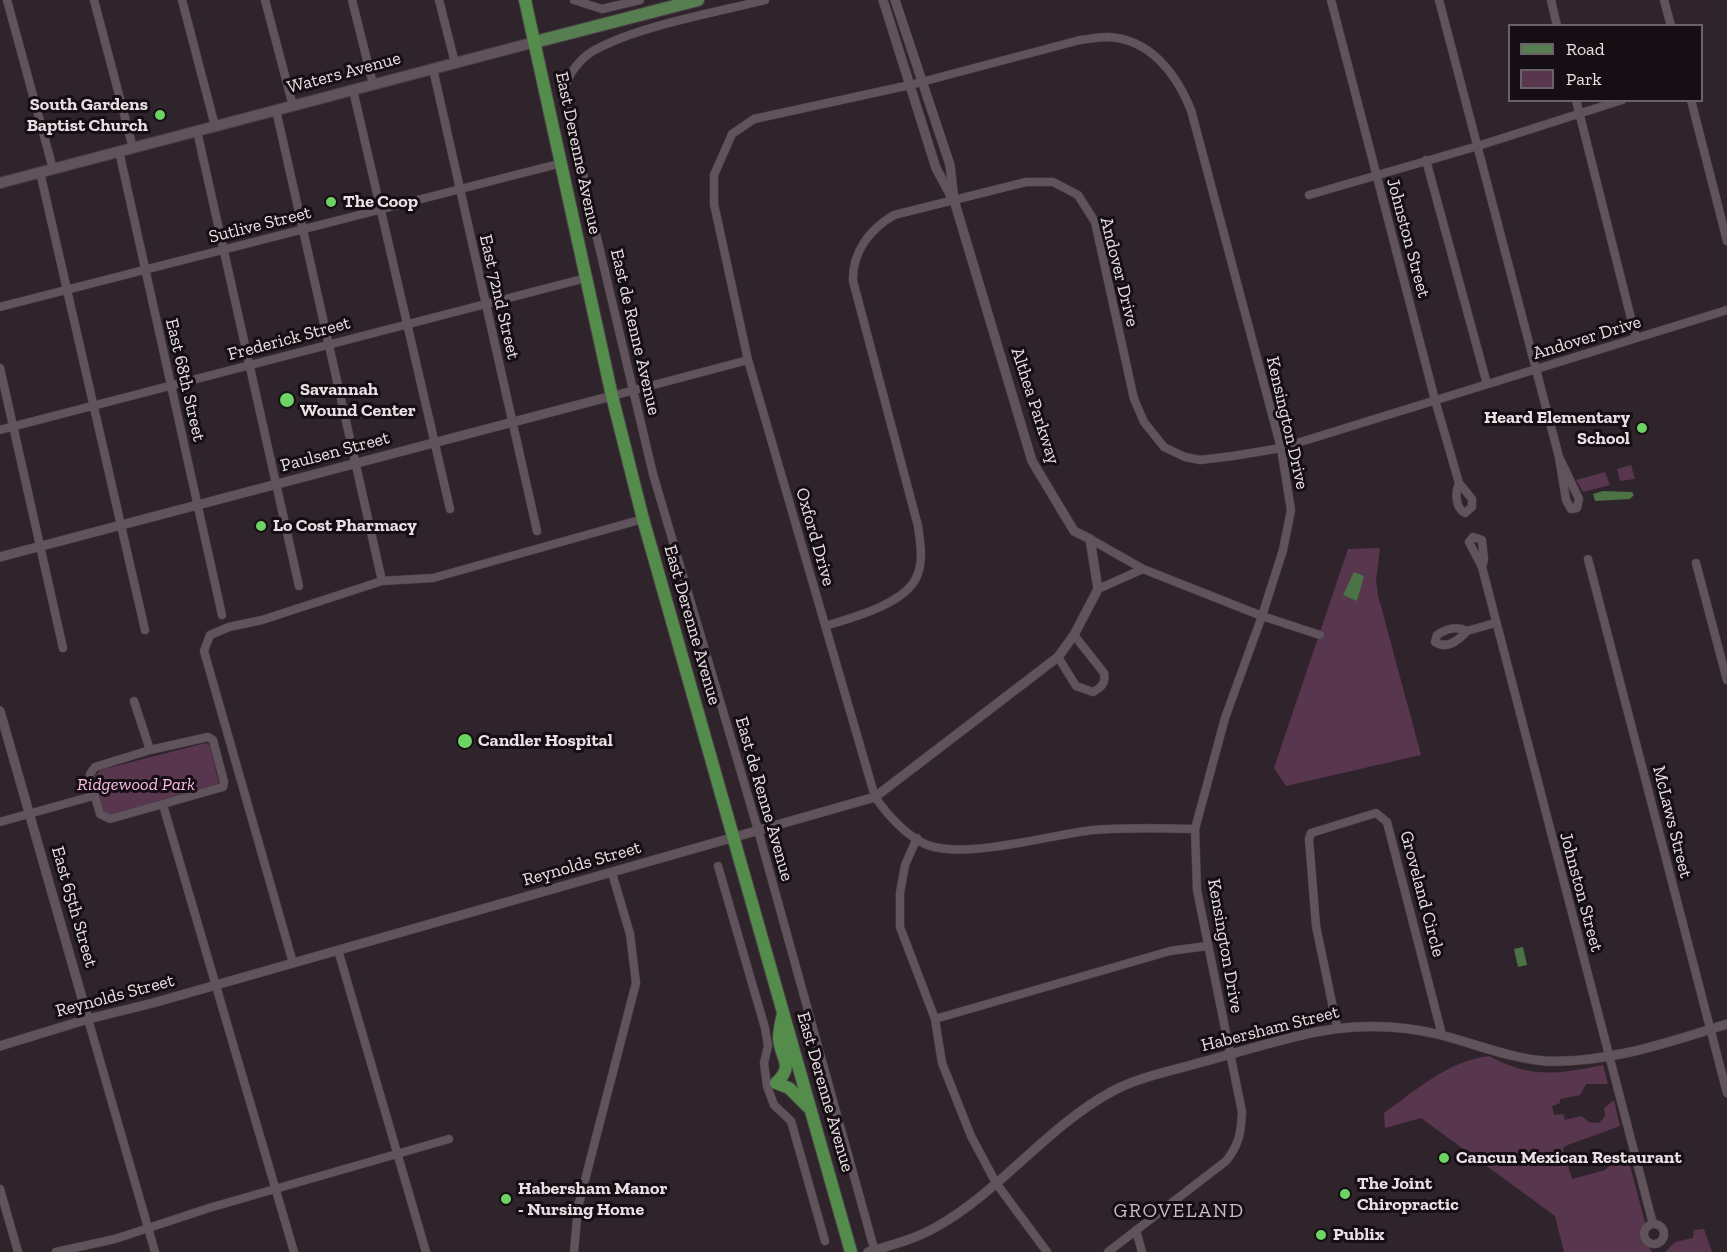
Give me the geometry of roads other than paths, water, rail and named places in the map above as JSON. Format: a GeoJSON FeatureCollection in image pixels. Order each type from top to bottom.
{"type":"FeatureCollection","features":[{"type":"Feature","properties":{"kind":"highway","name":"East Derenne Avenue"},"geometry":{"type":"LineString","coordinates":[[525,0],[612,396],[643,519],[851,1252]]}},
{"type":"Feature","properties":{"kind":"highway"},"geometry":{"type":"LineString","coordinates":[[784,1013],[779,1039],[787,1068],[786,1074],[776,1083],[795,1092],[811,1110]]}},
{"type":"Feature","properties":{"kind":"main road","name":"Waters Avenue"},"geometry":{"type":"LineString","coordinates":[[0,183],[698,0]]}},
{"type":"Feature","properties":{"kind":"street"},"geometry":{"type":"LineString","coordinates":[[7,0],[53,169]]}},
{"type":"Feature","properties":{"kind":"street"},"geometry":{"type":"LineString","coordinates":[[94,0],[133,148]]}},
{"type":"Feature","properties":{"kind":"street"},"geometry":{"type":"LineString","coordinates":[[182,0],[215,126]]}},
{"type":"Feature","properties":{"kind":"street"},"geometry":{"type":"LineString","coordinates":[[266,0],[293,106]]}},
{"type":"Feature","properties":{"kind":"street"},"geometry":{"type":"LineString","coordinates":[[352,0],[373,84]]}},
{"type":"Feature","properties":{"kind":"street"},"geometry":{"type":"LineString","coordinates":[[439,0],[455,63]]}},
{"type":"Feature","properties":{"kind":"street"},"geometry":{"type":"LineString","coordinates":[[574,0],[602,9],[640,0]]}},
{"type":"Feature","properties":{"kind":"street","name":"East de Renne Avenue"},"geometry":{"type":"LineString","coordinates":[[765,0],[625,36],[591,52],[569,74],[565,87],[632,391],[653,474],[758,831],[873,1251]]}},
{"type":"Feature","properties":{"kind":"street","name":"Althea Parkway"},"geometry":{"type":"LineString","coordinates":[[883,0],[936,168],[954,200]]}},
{"type":"Feature","properties":{"kind":"street","name":"Althea Parkway"},"geometry":{"type":"LineString","coordinates":[[896,0],[950,165],[954,200],[1032,461],[1074,531],[1143,569],[1262,616],[1320,635]]}},
{"type":"Feature","properties":{"kind":"street","name":"Johnston Street"},"geometry":{"type":"LineString","coordinates":[[1330,0],[1459,483]]}},
{"type":"Feature","properties":{"kind":"street"},"geometry":{"type":"LineString","coordinates":[[1438,0],[1560,457],[1566,500],[1571,509],[1577,508],[1579,499],[1560,457]]}},
{"type":"Feature","properties":{"kind":"street"},"geometry":{"type":"LineString","coordinates":[[1551,0],[1557,24]]}},
{"type":"Feature","properties":{"kind":"street"},"geometry":{"type":"LineString","coordinates":[[1664,0],[1670,24]]}},
{"type":"Feature","properties":{"kind":"street","name":"Kensington Drive"},"geometry":{"type":"LineString","coordinates":[[910,85],[1094,38],[1136,42],[1159,58],[1191,110],[1281,448],[1291,510],[1283,550],[1225,718],[1195,829],[1197,890],[1242,1112],[1242,1132],[1237,1148],[1226,1161],[1107,1252]]}},
{"type":"Feature","properties":{"kind":"street","name":"East 72nd Street"},"geometry":{"type":"LineString","coordinates":[[433,69],[537,531]]}},
{"type":"Feature","properties":{"kind":"street","name":"Oxford Drive"},"geometry":{"type":"LineString","coordinates":[[910,85],[754,119],[732,134],[714,175],[714,204],[748,360],[875,797],[890,817],[921,842],[940,848],[967,849],[1096,830],[1195,829]]}},
{"type":"Feature","properties":{"kind":"street"},"geometry":{"type":"LineString","coordinates":[[353,90],[450,509]]}},
{"type":"Feature","properties":{"kind":"street"},"geometry":{"type":"LineString","coordinates":[[1576,102],[1636,338]]}},
{"type":"Feature","properties":{"kind":"street"},"geometry":{"type":"LineString","coordinates":[[1309,195],[1478,146],[1615,102]]}},
{"type":"Feature","properties":{"kind":"street"},"geometry":{"type":"LineString","coordinates":[[1692,102],[1727,241]]}},
{"type":"Feature","properties":{"kind":"street"},"geometry":{"type":"LineString","coordinates":[[276,110],[382,581]]}},
{"type":"Feature","properties":{"kind":"street"},"geometry":{"type":"LineString","coordinates":[[197,131],[299,586]]}},
{"type":"Feature","properties":{"kind":"street","name":"East 68th Street"},"geometry":{"type":"LineString","coordinates":[[119,151],[222,615]]}},
{"type":"Feature","properties":{"kind":"street"},"geometry":{"type":"LineString","coordinates":[[1426,160],[1487,384]]}},
{"type":"Feature","properties":{"kind":"street","name":"Sutlive Street"},"geometry":{"type":"LineString","coordinates":[[0,307],[562,163]]}},
{"type":"Feature","properties":{"kind":"street"},"geometry":{"type":"LineString","coordinates":[[40,172],[145,630]]}},
{"type":"Feature","properties":{"kind":"street","name":"Andover Drive"},"geometry":{"type":"LineString","coordinates":[[825,626],[881,606],[903,592],[917,578],[922,554],[918,526],[854,281],[853,265],[877,225],[894,215],[1026,182],[1053,182],[1078,195],[1095,222],[1134,399],[1144,422],[1155,437],[1172,452],[1200,460],[1281,448],[1727,310]]}},
{"type":"Feature","properties":{"kind":"street","name":"Frederick Street"},"geometry":{"type":"LineString","coordinates":[[0,430],[586,278]]}},
{"type":"Feature","properties":{"kind":"street","name":"Paulsen Street"},"geometry":{"type":"LineString","coordinates":[[0,557],[748,360]]}},
{"type":"Feature","properties":{"kind":"street"},"geometry":{"type":"LineString","coordinates":[[0,368],[63,648]]}},
{"type":"Feature","properties":{"kind":"street"},"geometry":{"type":"LineString","coordinates":[[293,963],[204,651],[210,635],[229,627],[262,620],[382,581],[433,578],[643,519]]}},
{"type":"Feature","properties":{"kind":"street"},"geometry":{"type":"LineString","coordinates":[[1090,539],[1098,589],[1143,569]]}},
{"type":"Feature","properties":{"kind":"street","name":"McLaws Street"},"geometry":{"type":"LineString","coordinates":[[1588,558],[1727,1093]]}},
{"type":"Feature","properties":{"kind":"street"},"geometry":{"type":"LineString","coordinates":[[1696,563],[1727,680]]}},
{"type":"Feature","properties":{"kind":"street","name":"Johnston Street"},"geometry":{"type":"LineString","coordinates":[[1482,567],[1653,1224]]}},
{"type":"Feature","properties":{"kind":"street","name":"Reynolds Street"},"geometry":{"type":"LineString","coordinates":[[0,1046],[88,1019],[875,797],[1058,657],[1074,635],[1098,589]]}},
{"type":"Feature","properties":{"kind":"street"},"geometry":{"type":"LineString","coordinates":[[1467,631],[1495,623]]}},
{"type":"Feature","properties":{"kind":"street"},"geometry":{"type":"LineString","coordinates":[[1058,657],[1076,686],[1093,692],[1101,687],[1105,680],[1104,673],[1074,635]]}},
{"type":"Feature","properties":{"kind":"street"},"geometry":{"type":"LineString","coordinates":[[134,701],[150,750]]}},
{"type":"Feature","properties":{"kind":"street","name":"East 65th Street"},"geometry":{"type":"LineString","coordinates":[[0,711],[155,1252]]}},
{"type":"Feature","properties":{"kind":"street"},"geometry":{"type":"LineString","coordinates":[[208,737],[213,740],[224,782],[223,787],[110,819],[100,814],[93,796],[90,776],[92,770],[150,750],[208,737]]}},
{"type":"Feature","properties":{"kind":"street"},"geometry":{"type":"LineString","coordinates":[[0,822],[93,796]]}},
{"type":"Feature","properties":{"kind":"street"},"geometry":{"type":"LineString","coordinates":[[163,805],[218,984],[294,1252]]}},
{"type":"Feature","properties":{"kind":"street","name":"Groveland Circle"},"geometry":{"type":"LineString","coordinates":[[1337,1027],[1316,926],[1309,839],[1311,833],[1376,813],[1387,822],[1442,1035]]}},
{"type":"Feature","properties":{"kind":"street"},"geometry":{"type":"LineString","coordinates":[[917,838],[905,865],[900,893],[900,927],[935,1019],[946,1074],[971,1136],[996,1183],[1047,1252]]}},
{"type":"Feature","properties":{"kind":"street"},"geometry":{"type":"LineString","coordinates":[[718,866],[765,1028],[768,1046],[764,1063],[767,1086],[774,1105],[791,1120],[825,1241]]}},
{"type":"Feature","properties":{"kind":"street"},"geometry":{"type":"LineString","coordinates":[[574,1252],[578,1208],[636,983],[630,934],[612,873]]}},
{"type":"Feature","properties":{"kind":"street"},"geometry":{"type":"LineString","coordinates":[[935,1019],[1170,951],[1207,946]]}},
{"type":"Feature","properties":{"kind":"street"},"geometry":{"type":"LineString","coordinates":[[338,950],[426,1252]]}},
{"type":"Feature","properties":{"kind":"street","name":"Habersham Street"},"geometry":{"type":"LineString","coordinates":[[873,1251],[906,1241],[937,1227],[996,1183],[1075,1116],[1112,1092],[1142,1080],[1230,1054],[1337,1027],[1374,1026],[1442,1035],[1521,1058],[1546,1061],[1609,1056],[1651,1048],[1727,1024]]}},
{"type":"Feature","properties":{"kind":"street"},"geometry":{"type":"LineString","coordinates":[[57,1252],[149,1228],[276,1188],[449,1139]]}},
{"type":"Feature","properties":{"kind":"street"},"geometry":{"type":"LineString","coordinates":[[0,1189],[18,1252]]}},
{"type":"Feature","properties":{"kind":"street"},"geometry":{"type":"LineString","coordinates":[[1136,1230],[1142,1252]]}},
{"type":"Feature","properties":{"kind":"place","name":"South Gardens Baptist Church"},"geometry":{"type":"Point","coordinates":[160,115]}},
{"type":"Feature","properties":{"kind":"place","name":"The Coop"},"geometry":{"type":"Point","coordinates":[331,202]}},
{"type":"Feature","properties":{"kind":"place","name":"Savannah Wound Center"},"geometry":{"type":"Point","coordinates":[287,400]}},
{"type":"Feature","properties":{"kind":"place","name":"Heard Elementary School"},"geometry":{"type":"Point","coordinates":[1642,428]}},
{"type":"Feature","properties":{"kind":"place","name":"Lo Cost Pharmacy"},"geometry":{"type":"Point","coordinates":[261,526]}},
{"type":"Feature","properties":{"kind":"place","name":"Candler Hospital"},"geometry":{"type":"Point","coordinates":[465,741]}},
{"type":"Feature","properties":{"kind":"place","name":"Cancun Mexican Restaurant"},"geometry":{"type":"Point","coordinates":[1444,1158]}},
{"type":"Feature","properties":{"kind":"place","name":"The Joint Chiropractic"},"geometry":{"type":"Point","coordinates":[1345,1194]}},
{"type":"Feature","properties":{"kind":"place","name":"Habersham Manor - Nursing Home"},"geometry":{"type":"Point","coordinates":[506,1199]}},
{"type":"Feature","properties":{"kind":"place","name":"Publix"},"geometry":{"type":"Point","coordinates":[1321,1235]}},
{"type":"Feature","properties":{"kind":"district","name":"GROVELAND"},"geometry":{"type":"Point","coordinates":[1179,1211]}},
{"type":"Feature","properties":{"kind":"park label","name":"Ridgewood Park"},"geometry":{"type":"Point","coordinates":[136,785]}}]}
